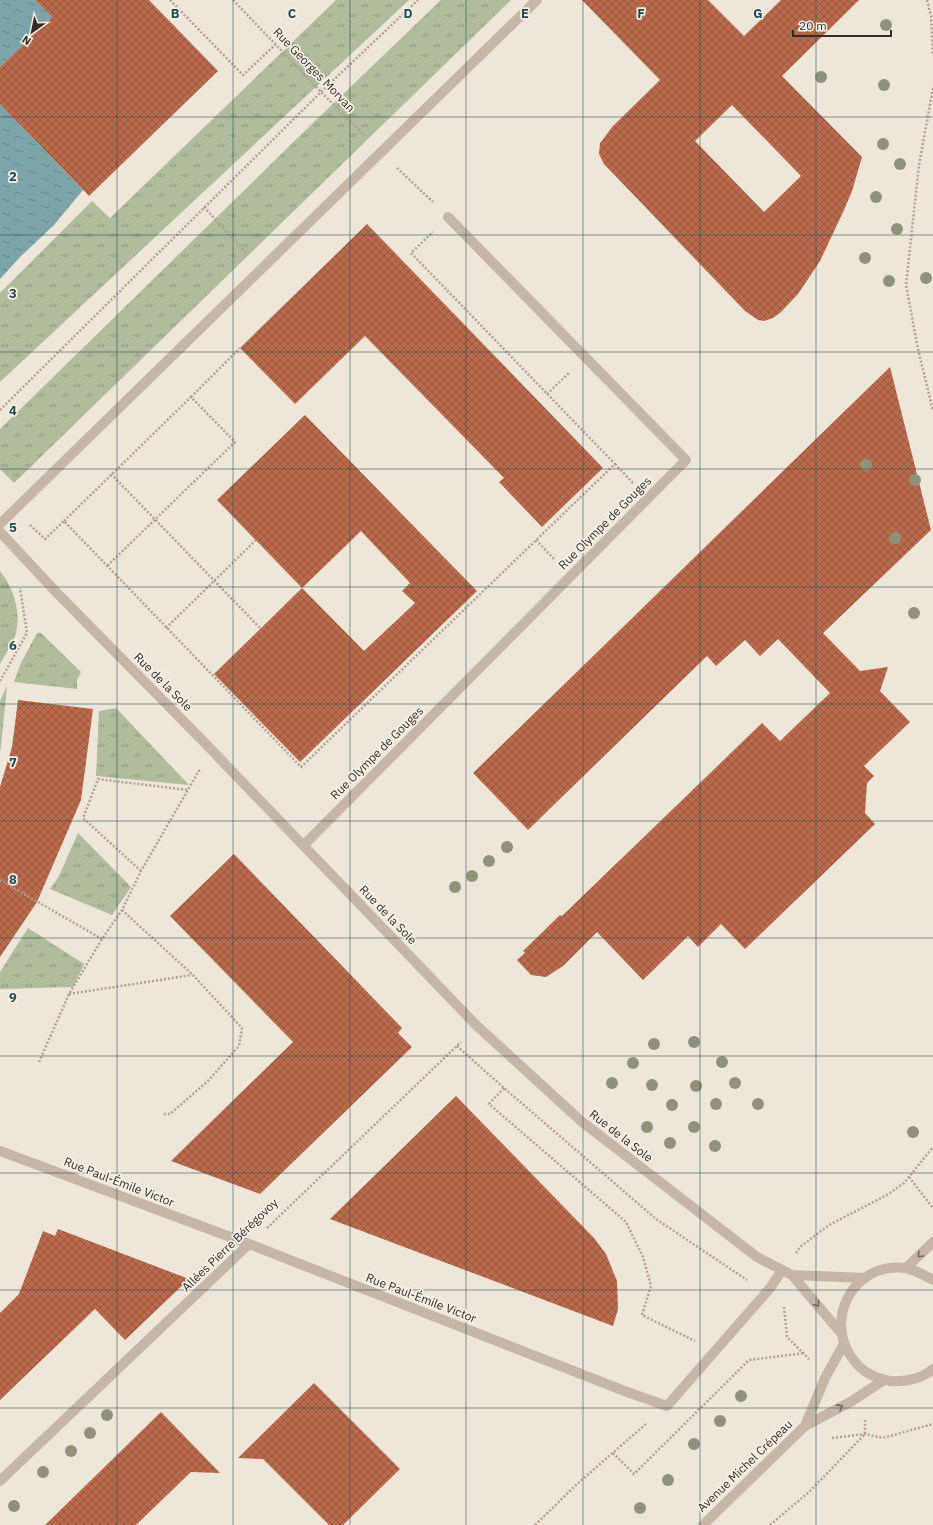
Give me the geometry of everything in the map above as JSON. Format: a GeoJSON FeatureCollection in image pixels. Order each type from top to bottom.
{"type":"FeatureCollection","features":[{"type":"Feature","properties":{"kind":"street"},"geometry":{"type":"LineString","coordinates":[[0,524],[537,0]]}},
{"type":"Feature","properties":{"kind":"street","name":"Rue Olympe de Gouges"},"geometry":{"type":"LineString","coordinates":[[304,845],[686,460],[448,217]]}},
{"type":"Feature","properties":{"kind":"street","name":"Rue de la Sole"},"geometry":{"type":"LineString","coordinates":[[0,532],[56,593],[304,845],[476,1025],[581,1121],[757,1257],[792,1275],[841,1333]]}},
{"type":"Feature","properties":{"kind":"street","name":"Rue Paul-Émile Victor"},"geometry":{"type":"LineString","coordinates":[[0,1151],[249,1244],[667,1406]]}},
{"type":"Feature","properties":{"kind":"street"},"geometry":{"type":"LineString","coordinates":[[906,1268],[933,1242]]}},
{"type":"Feature","properties":{"kind":"street","name":"Allées Pierre Bérégovoy"},"geometry":{"type":"LineString","coordinates":[[0,1481],[249,1244]]}},
{"type":"Feature","properties":{"kind":"street"},"geometry":{"type":"LineString","coordinates":[[932,1371],[916,1379],[900,1382],[884,1380],[871,1375],[859,1367],[850,1357],[841,1333],[841,1317],[845,1302],[853,1288],[865,1278],[885,1269],[906,1268],[922,1273],[933,1280]]}},
{"type":"Feature","properties":{"kind":"street"},"geometry":{"type":"LineString","coordinates":[[667,1406],[766,1293],[782,1270]]}},
{"type":"Feature","properties":{"kind":"street","name":"Rue de la Sole"},"geometry":{"type":"LineString","coordinates":[[792,1275],[865,1278]]}},
{"type":"Feature","properties":{"kind":"street","name":"Avenue Michel Crépeau"},"geometry":{"type":"LineString","coordinates":[[805,1426],[825,1378],[844,1344]]}},
{"type":"Feature","properties":{"kind":"street","name":"Avenue Michel Crépeau"},"geometry":{"type":"LineString","coordinates":[[703,1525],[805,1426],[884,1380]]}},
{"type":"Feature","properties":{"kind":"path"},"geometry":{"type":"LineString","coordinates":[[170,0],[243,75],[276,44]]}},
{"type":"Feature","properties":{"kind":"path","name":"Rue Georges Morvan"},"geometry":{"type":"LineString","coordinates":[[234,0],[321,92],[448,217]]}},
{"type":"Feature","properties":{"kind":"path"},"geometry":{"type":"LineString","coordinates":[[0,410],[321,92],[418,0]]}},
{"type":"Feature","properties":{"kind":"path"},"geometry":{"type":"LineString","coordinates":[[927,0],[931,16],[933,54]]}},
{"type":"Feature","properties":{"kind":"path"},"geometry":{"type":"LineString","coordinates":[[933,88],[919,165],[906,285],[918,349],[933,411]]}},
{"type":"Feature","properties":{"kind":"path"},"geometry":{"type":"LineString","coordinates":[[204,207],[261,270]]}},
{"type":"Feature","properties":{"kind":"path"},"geometry":{"type":"LineString","coordinates":[[64,521],[301,767],[615,464],[411,253],[448,217]]}},
{"type":"Feature","properties":{"kind":"path"},"geometry":{"type":"LineString","coordinates":[[16,509],[44,539],[240,348]]}},
{"type":"Feature","properties":{"kind":"path"},"geometry":{"type":"LineString","coordinates":[[547,394],[585,358]]}},
{"type":"Feature","properties":{"kind":"path"},"geometry":{"type":"LineString","coordinates":[[107,566],[235,442],[191,397]]}},
{"type":"Feature","properties":{"kind":"path"},"geometry":{"type":"LineString","coordinates":[[111,474],[261,629]]}},
{"type":"Feature","properties":{"kind":"path"},"geometry":{"type":"LineString","coordinates":[[166,628],[256,540]]}},
{"type":"Feature","properties":{"kind":"path"},"geometry":{"type":"LineString","coordinates":[[536,540],[570,577]]}},
{"type":"Feature","properties":{"kind":"path"},"geometry":{"type":"LineString","coordinates":[[0,681],[27,633],[19,578],[25,558]]}},
{"type":"Feature","properties":{"kind":"path"},"geometry":{"type":"LineString","coordinates":[[39,1062],[69,994],[102,939],[122,910],[141,871],[211,750]]}},
{"type":"Feature","properties":{"kind":"path"},"geometry":{"type":"LineString","coordinates":[[141,871],[83,818],[98,779],[187,790]]}},
{"type":"Feature","properties":{"kind":"path"},"geometry":{"type":"LineString","coordinates":[[0,880],[102,939]]}},
{"type":"Feature","properties":{"kind":"path"},"geometry":{"type":"LineString","coordinates":[[122,910],[193,975],[242,1028],[239,1046],[208,1081],[170,1114],[162,1114]]}},
{"type":"Feature","properties":{"kind":"path"},"geometry":{"type":"LineString","coordinates":[[69,994],[193,975]]}},
{"type":"Feature","properties":{"kind":"path","name":"Allées Pierre Bérégovoy"},"geometry":{"type":"LineString","coordinates":[[249,1244],[457,1046],[476,1025]]}},
{"type":"Feature","properties":{"kind":"path"},"geometry":{"type":"LineString","coordinates":[[457,1046],[656,1219],[783,1303],[787,1337],[805,1353],[825,1378]]}},
{"type":"Feature","properties":{"kind":"path"},"geometry":{"type":"LineString","coordinates":[[504,1088],[489,1104],[626,1222],[643,1257],[651,1286],[642,1315],[715,1351]]}},
{"type":"Feature","properties":{"kind":"path"},"geometry":{"type":"LineString","coordinates":[[782,1270],[800,1247],[829,1226],[887,1195],[904,1183],[933,1147]]}},
{"type":"Feature","properties":{"kind":"path"},"geometry":{"type":"LineString","coordinates":[[908,1177],[933,1208]]}},
{"type":"Feature","properties":{"kind":"path"},"geometry":{"type":"LineString","coordinates":[[613,1453],[634,1474],[749,1360],[805,1353]]}},
{"type":"Feature","properties":{"kind":"path"},"geometry":{"type":"LineString","coordinates":[[770,1525],[809,1492],[866,1434],[865,1408],[852,1400]]}},
{"type":"Feature","properties":{"kind":"path"},"geometry":{"type":"LineString","coordinates":[[535,1525],[576,1485],[667,1406]]}},
{"type":"Feature","properties":{"kind":"path"},"geometry":{"type":"LineString","coordinates":[[866,1434],[883,1438],[933,1424]]}},
{"type":"Feature","properties":{"kind":"green space"},"geometry":{"type":"Polygon","coordinates":[[[336,0],[409,0],[0,382],[0,293],[92,201],[110,218],[336,0]]]}},
{"type":"Feature","properties":{"kind":"green space"},"geometry":{"type":"Polygon","coordinates":[[[441,0],[511,0],[14,483],[0,469],[0,429],[441,0]]]}},
{"type":"Feature","properties":{"kind":"green space"},"geometry":{"type":"Polygon","coordinates":[[[0,571],[13,594],[18,619],[15,636],[0,664],[0,571]]]}},
{"type":"Feature","properties":{"kind":"green space"},"geometry":{"type":"Polygon","coordinates":[[[37,633],[41,633],[81,672],[77,680],[77,689],[14,682],[20,665],[37,633]]]}},
{"type":"Feature","properties":{"kind":"green space"},"geometry":{"type":"Polygon","coordinates":[[[7,686],[1,746],[0,752],[0,701],[7,686]]]}},
{"type":"Feature","properties":{"kind":"green space"},"geometry":{"type":"Polygon","coordinates":[[[116,708],[189,785],[96,776],[99,711],[116,708]]]}},
{"type":"Feature","properties":{"kind":"green space"},"geometry":{"type":"Polygon","coordinates":[[[78,833],[131,887],[112,915],[50,889],[59,876],[78,833]]]}},
{"type":"Feature","properties":{"kind":"green space"},"geometry":{"type":"Polygon","coordinates":[[[28,928],[84,964],[73,987],[0,989],[0,972],[28,928]]]}},
{"type":"Feature","properties":{"kind":"water"},"geometry":{"type":"Polygon","coordinates":[[[0,0],[35,0],[52,17],[0,67],[0,0]]]}},
{"type":"Feature","properties":{"kind":"water"},"geometry":{"type":"Polygon","coordinates":[[[0,104],[83,190],[54,225],[21,256],[0,279],[0,104]]]}},
{"type":"Feature","properties":{"kind":"building"},"geometry":{"type":"Polygon","coordinates":[[[35,0],[149,0],[218,71],[89,196],[0,104],[0,67],[52,17],[35,0]]]}},
{"type":"Feature","properties":{"kind":"building"},"geometry":{"type":"Polygon","coordinates":[[[582,0],[708,0],[744,36],[781,0],[859,0],[782,76],[862,157],[852,191],[820,261],[798,294],[781,312],[773,318],[764,321],[758,320],[745,311],[604,164],[599,154],[600,143],[612,127],[660,80],[582,0]],[[732,105],[695,141],[764,212],[801,176],[732,105]]]}},
{"type":"Feature","properties":{"kind":"building"},"geometry":{"type":"Polygon","coordinates":[[[367,224],[603,468],[542,527],[499,482],[504,478],[365,336],[295,404],[240,348],[367,224]]]}},
{"type":"Feature","properties":{"kind":"building"},"geometry":{"type":"Polygon","coordinates":[[[890,367],[931,530],[823,633],[860,671],[888,667],[880,691],[910,722],[864,766],[874,776],[867,783],[865,813],[875,824],[745,949],[721,924],[698,947],[688,936],[643,980],[597,932],[563,966],[546,977],[531,975],[517,960],[525,953],[523,951],[560,915],[562,916],[762,723],[780,741],[830,693],[778,639],[760,656],[745,640],[716,666],[707,656],[528,830],[473,773],[890,367]]]}},
{"type":"Feature","properties":{"kind":"building"},"geometry":{"type":"Polygon","coordinates":[[[305,415],[477,591],[300,762],[214,674],[302,588],[217,500],[305,415]],[[361,531],[302,588],[364,651],[415,603],[402,591],[410,583],[361,531]]]}},
{"type":"Feature","properties":{"kind":"building"},"geometry":{"type":"Polygon","coordinates":[[[18,700],[93,709],[81,800],[37,902],[0,957],[0,787],[12,747],[18,700]]]}},
{"type":"Feature","properties":{"kind":"building"},"geometry":{"type":"Polygon","coordinates":[[[234,854],[402,1028],[398,1033],[412,1047],[260,1194],[171,1161],[293,1042],[170,916],[234,854]]]}},
{"type":"Feature","properties":{"kind":"building"},"geometry":{"type":"Polygon","coordinates":[[[456,1096],[594,1238],[606,1254],[617,1281],[618,1309],[613,1326],[330,1219],[456,1096]]]}},
{"type":"Feature","properties":{"kind":"building"},"geometry":{"type":"Polygon","coordinates":[[[58,1229],[189,1279],[125,1340],[95,1309],[0,1400],[0,1313],[19,1294],[43,1231],[55,1236],[58,1229]]]}},
{"type":"Feature","properties":{"kind":"building"},"geometry":{"type":"Polygon","coordinates":[[[314,1383],[400,1469],[343,1525],[329,1525],[263,1459],[238,1458],[314,1383]]]}},
{"type":"Feature","properties":{"kind":"building"},"geometry":{"type":"Polygon","coordinates":[[[161,1412],[220,1473],[191,1472],[136,1525],[45,1525],[161,1412]]]}}]}
